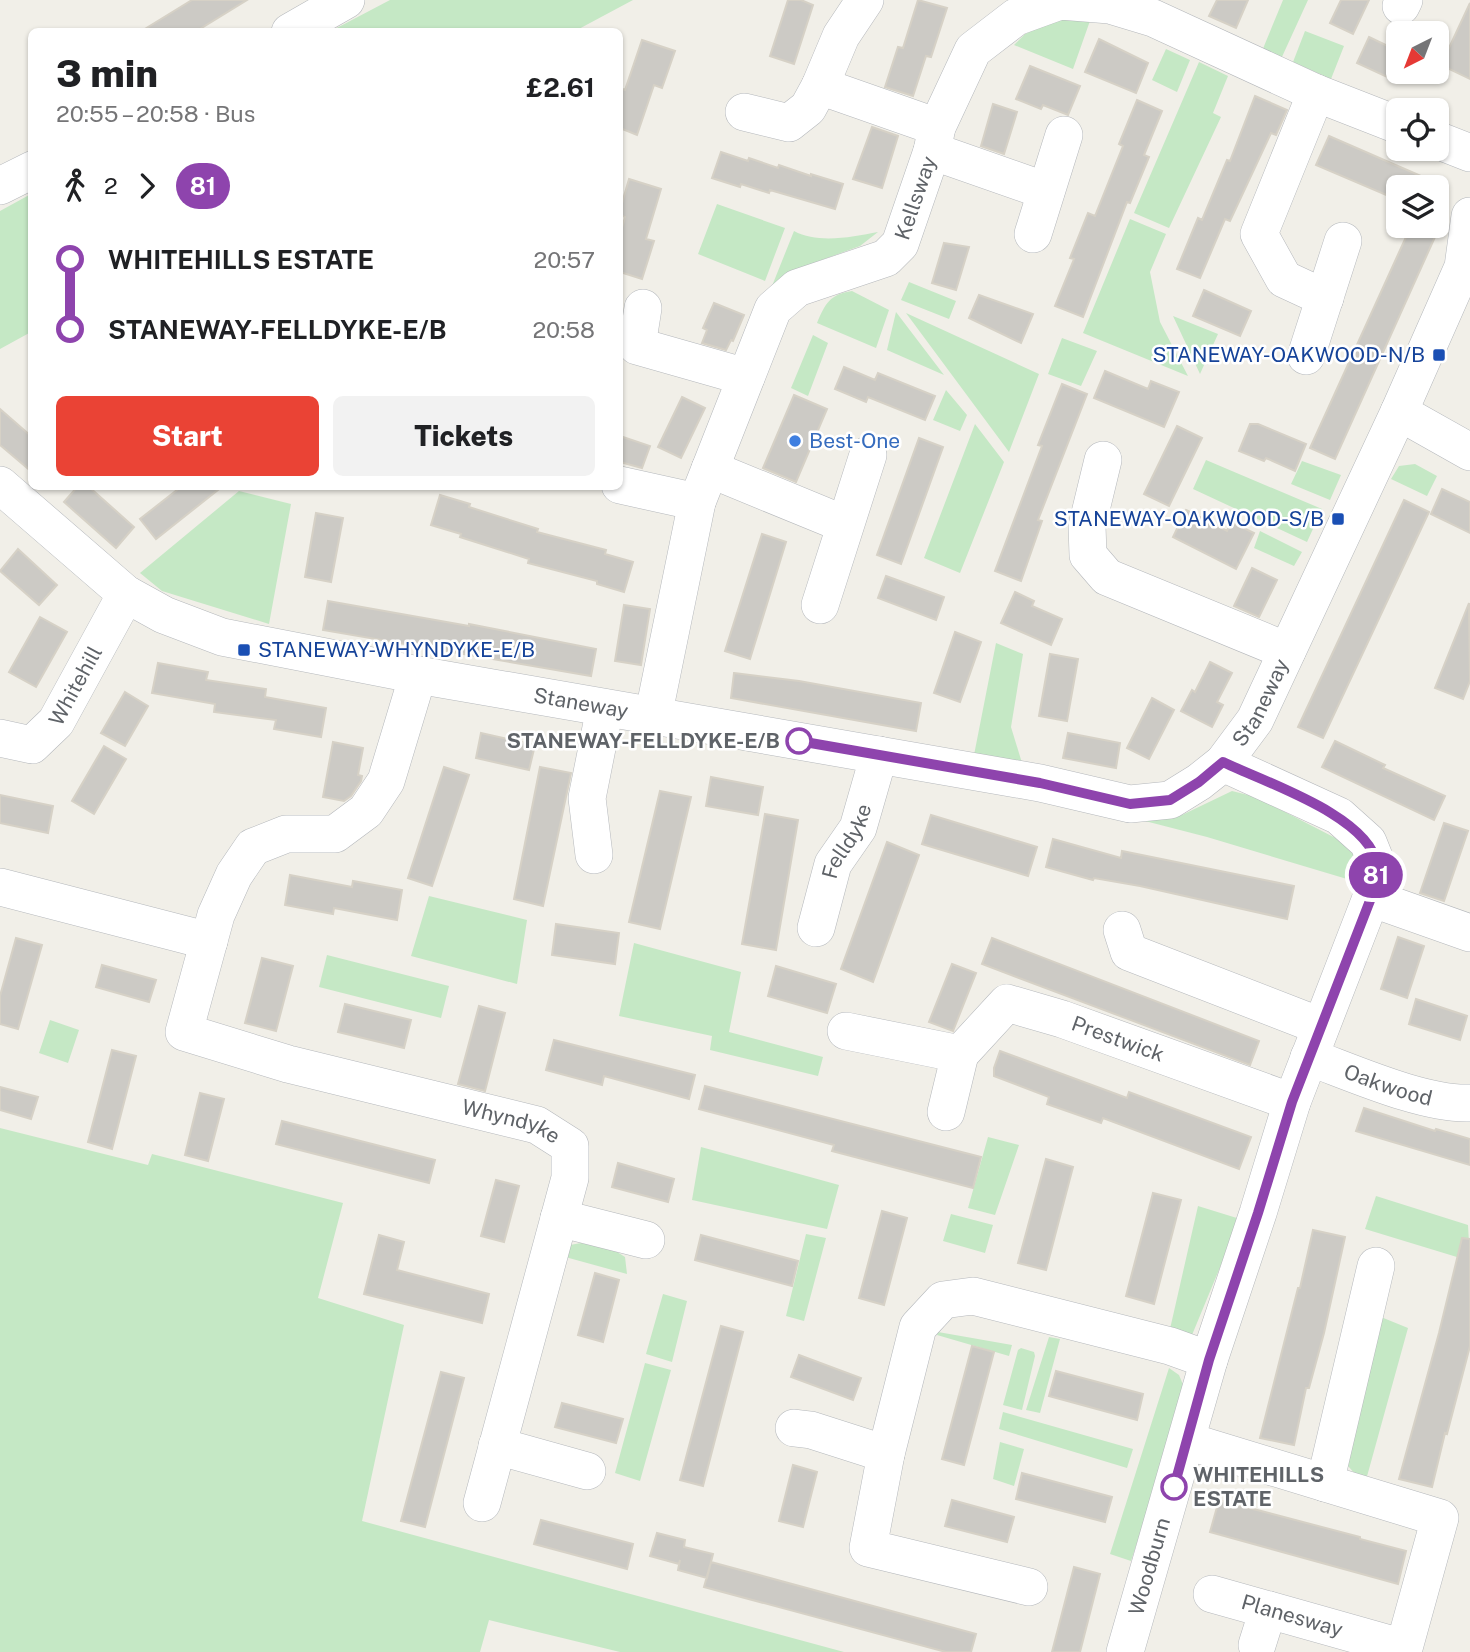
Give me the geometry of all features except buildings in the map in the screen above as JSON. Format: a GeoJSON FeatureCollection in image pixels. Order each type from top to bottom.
{"type":"FeatureCollection","features":[{"type":"Feature","properties":{"kind":"street"},"geometry":{"type":"LineString","coordinates":[[297,28],[346,0]]}},
{"type":"Feature","properties":{"kind":"street"},"geometry":{"type":"LineString","coordinates":[[744,112],[789,122],[808,108],[841,36],[865,0]]}},
{"type":"Feature","properties":{"kind":"street","name":"Kellsway"},"geometry":{"type":"LineString","coordinates":[[653,717],[704,486],[773,309],[797,288],[886,258],[900,244],[934,139],[973,50],[1016,17],[1060,1],[1156,9],[1316,93],[1386,120]]}},
{"type":"Feature","properties":{"kind":"street"},"geometry":{"type":"LineString","coordinates":[[820,86],[1046,191]]}},
{"type":"Feature","properties":{"kind":"street"},"geometry":{"type":"LineString","coordinates":[[1316,93],[1259,234],[1284,279],[1325,298]]}},
{"type":"Feature","properties":{"kind":"street"},"geometry":{"type":"LineString","coordinates":[[1033,234],[1064,135]]}},
{"type":"Feature","properties":{"kind":"street"},"geometry":{"type":"LineString","coordinates":[[1449,145],[1470,153]]}},
{"type":"Feature","properties":{"kind":"street"},"geometry":{"type":"LineString","coordinates":[[0,186],[28,172]]}},
{"type":"Feature","properties":{"kind":"street","name":"Staneway"},"geometry":{"type":"LineString","coordinates":[[24,492],[126,594],[164,615],[222,637],[653,717],[963,772],[1040,783],[1130,804],[1170,800],[1199,782],[1223,762],[1255,720],[1399,412],[1463,267],[1470,216]]}},
{"type":"Feature","properties":{"kind":"street"},"geometry":{"type":"LineString","coordinates":[[1306,356],[1343,241]]}},
{"type":"Feature","properties":{"kind":"street"},"geometry":{"type":"LineString","coordinates":[[643,308],[637,346],[746,377]]}},
{"type":"Feature","properties":{"kind":"street"},"geometry":{"type":"LineString","coordinates":[[1399,412],[1470,452]]}},
{"type":"Feature","properties":{"kind":"street"},"geometry":{"type":"LineString","coordinates":[[820,605],[868,455]]}},
{"type":"Feature","properties":{"kind":"street"},"geometry":{"type":"LineString","coordinates":[[1103,460],[1087,526],[1088,555],[1107,577],[1287,652]]}},
{"type":"Feature","properties":{"kind":"street"},"geometry":{"type":"LineString","coordinates":[[623,485],[704,486],[844,524]]}},
{"type":"Feature","properties":{"kind":"street","name":"Whitehill"},"geometry":{"type":"LineString","coordinates":[[0,738],[32,745],[56,722],[126,594]]}},
{"type":"Feature","properties":{"kind":"street","name":"Whyndyke"},"geometry":{"type":"LineString","coordinates":[[418,675],[386,781],[366,811],[335,834],[286,834],[253,848],[234,875],[216,915],[184,1032],[288,1064],[537,1125],[569,1146],[570,1178],[482,1503]]}},
{"type":"Feature","properties":{"kind":"street"},"geometry":{"type":"LineString","coordinates":[[594,855],[587,798],[606,708]]}},
{"type":"Feature","properties":{"kind":"street","name":"Felldyke"},"geometry":{"type":"LineString","coordinates":[[816,928],[833,864],[858,828],[879,755]]}},
{"type":"Feature","properties":{"kind":"street","name":"Woodburn"},"geometry":{"type":"LineString","coordinates":[[1125,1652],[1209,1360],[1292,1102],[1371,898],[1378,867],[1368,842],[1339,816],[1223,762]]}},
{"type":"Feature","properties":{"kind":"street"},"geometry":{"type":"LineString","coordinates":[[0,887],[209,941]]}},
{"type":"Feature","properties":{"kind":"street"},"geometry":{"type":"LineString","coordinates":[[1371,898],[1470,933]]}},
{"type":"Feature","properties":{"kind":"street","name":"Oakwood"},"geometry":{"type":"LineString","coordinates":[[1122,930],[1129,953],[1315,1041],[1420,1096],[1458,1104],[1470,1103]]}},
{"type":"Feature","properties":{"kind":"street","name":"Prestwick"},"geometry":{"type":"LineString","coordinates":[[960,1054],[1007,1003],[1062,1019],[1292,1102]]}},
{"type":"Feature","properties":{"kind":"street"},"geometry":{"type":"LineString","coordinates":[[846,1031],[960,1054],[946,1112]]}},
{"type":"Feature","properties":{"kind":"street"},"geometry":{"type":"LineString","coordinates":[[559,1217],[646,1240]]}},
{"type":"Feature","properties":{"kind":"street"},"geometry":{"type":"LineString","coordinates":[[1325,1483],[1376,1266]]}},
{"type":"Feature","properties":{"kind":"street"},"geometry":{"type":"LineString","coordinates":[[1028,1587],[868,1548],[886,1454],[918,1327],[943,1300],[972,1296],[1170,1346],[1209,1360]]}},
{"type":"Feature","properties":{"kind":"street"},"geometry":{"type":"LineString","coordinates":[[794,1428],[811,1430],[886,1454]]}},
{"type":"Feature","properties":{"kind":"street","name":"Planesway"},"geometry":{"type":"LineString","coordinates":[[1187,1441],[1325,1483],[1455,1516],[1404,1650],[1212,1594]]}},
{"type":"Feature","properties":{"kind":"street"},"geometry":{"type":"LineString","coordinates":[[497,1446],[587,1471]]}},
{"type":"Feature","properties":{"kind":"street"},"geometry":{"type":"LineString","coordinates":[[1257,1645],[1268,1610]]}},
{"type":"Feature","properties":{"kind":"green space"},"geometry":{"type":"Polygon","coordinates":[[[390,0],[633,0],[581,28],[337,28],[390,0]]]}},
{"type":"Feature","properties":{"kind":"green space"},"geometry":{"type":"Polygon","coordinates":[[[1283,0],[1308,0],[1281,59],[1262,51],[1283,0]]]}},
{"type":"Feature","properties":{"kind":"green space"},"geometry":{"type":"Polygon","coordinates":[[[1057,18],[1091,18],[1073,69],[1014,45],[1025,34],[1057,18]]]}},
{"type":"Feature","properties":{"kind":"green space"},"geometry":{"type":"Polygon","coordinates":[[[1305,31],[1344,46],[1331,79],[1293,62],[1305,31]]]}},
{"type":"Feature","properties":{"kind":"green space"},"geometry":{"type":"Polygon","coordinates":[[[1166,49],[1190,60],[1177,92],[1152,80],[1166,49]]]}},
{"type":"Feature","properties":{"kind":"green space"},"geometry":{"type":"Polygon","coordinates":[[[1199,62],[1228,76],[1213,113],[1221,117],[1169,228],[1134,213],[1199,62]]]}},
{"type":"Feature","properties":{"kind":"green space"},"geometry":{"type":"Polygon","coordinates":[[[28,196],[28,334],[0,349],[0,211],[28,196]]]}},
{"type":"Feature","properties":{"kind":"green space"},"geometry":{"type":"Polygon","coordinates":[[[717,204],[785,228],[765,281],[698,254],[717,204]]]}},
{"type":"Feature","properties":{"kind":"green space"},"geometry":{"type":"Polygon","coordinates":[[[1130,219],[1166,234],[1150,272],[1160,322],[1188,376],[1083,333],[1130,219]]]}},
{"type":"Feature","properties":{"kind":"green space"},"geometry":{"type":"Polygon","coordinates":[[[794,231],[824,238],[878,232],[860,246],[819,261],[772,286],[794,231]]]}},
{"type":"Feature","properties":{"kind":"green space"},"geometry":{"type":"Polygon","coordinates":[[[909,282],[956,301],[949,319],[901,300],[909,282]]]}},
{"type":"Feature","properties":{"kind":"green space"},"geometry":{"type":"Polygon","coordinates":[[[852,291],[889,310],[876,348],[817,323],[833,297],[852,291]]]}},
{"type":"Feature","properties":{"kind":"green space"},"geometry":{"type":"Polygon","coordinates":[[[896,312],[944,375],[887,350],[896,312]]]}},
{"type":"Feature","properties":{"kind":"green space"},"geometry":{"type":"Polygon","coordinates":[[[906,313],[1039,374],[1009,452],[906,313]]]}},
{"type":"Feature","properties":{"kind":"green space"},"geometry":{"type":"Polygon","coordinates":[[[1173,316],[1218,334],[1200,374],[1173,316]]]}},
{"type":"Feature","properties":{"kind":"green space"},"geometry":{"type":"Polygon","coordinates":[[[813,335],[828,343],[808,396],[791,388],[813,335]]]}},
{"type":"Feature","properties":{"kind":"green space"},"geometry":{"type":"Polygon","coordinates":[[[1062,338],[1097,351],[1081,386],[1048,374],[1062,338]]]}},
{"type":"Feature","properties":{"kind":"green space"},"geometry":{"type":"Polygon","coordinates":[[[946,390],[967,415],[960,431],[933,420],[946,390]]]}},
{"type":"Feature","properties":{"kind":"green space"},"geometry":{"type":"Polygon","coordinates":[[[975,424],[1004,462],[960,573],[924,558],[975,424]]]}},
{"type":"Feature","properties":{"kind":"green space"},"geometry":{"type":"Polygon","coordinates":[[[1206,460],[1322,509],[1307,542],[1193,489],[1206,460]]]}},
{"type":"Feature","properties":{"kind":"green space"},"geometry":{"type":"Polygon","coordinates":[[[1302,461],[1341,475],[1330,500],[1291,484],[1302,461]]]}},
{"type":"Feature","properties":{"kind":"green space"},"geometry":{"type":"Polygon","coordinates":[[[1415,464],[1437,476],[1427,496],[1391,479],[1399,466],[1415,464]]]}},
{"type":"Feature","properties":{"kind":"green space"},"geometry":{"type":"Polygon","coordinates":[[[239,491],[291,504],[269,624],[162,591],[140,573],[239,491]]]}},
{"type":"Feature","properties":{"kind":"green space"},"geometry":{"type":"Polygon","coordinates":[[[1260,531],[1302,552],[1294,566],[1254,548],[1260,531]]]}},
{"type":"Feature","properties":{"kind":"green space"},"geometry":{"type":"Polygon","coordinates":[[[996,643],[1023,654],[1011,727],[1022,763],[974,755],[996,643]]]}},
{"type":"Feature","properties":{"kind":"green space"},"geometry":{"type":"Polygon","coordinates":[[[1232,791],[1256,797],[1349,845],[1360,860],[1357,882],[1145,821],[1182,815],[1232,791]]]}},
{"type":"Feature","properties":{"kind":"green space"},"geometry":{"type":"Polygon","coordinates":[[[429,896],[527,920],[517,984],[411,956],[429,896]]]}},
{"type":"Feature","properties":{"kind":"green space"},"geometry":{"type":"Polygon","coordinates":[[[634,943],[741,972],[729,1032],[823,1057],[818,1076],[710,1050],[712,1036],[619,1016],[634,943]]]}},
{"type":"Feature","properties":{"kind":"green space"},"geometry":{"type":"Polygon","coordinates":[[[327,955],[449,986],[441,1018],[319,987],[327,955]]]}},
{"type":"Feature","properties":{"kind":"green space"},"geometry":{"type":"Polygon","coordinates":[[[50,1020],[79,1030],[68,1063],[39,1053],[50,1020]]]}},
{"type":"Feature","properties":{"kind":"green space"},"geometry":{"type":"Polygon","coordinates":[[[0,1128],[148,1165],[152,1154],[343,1203],[318,1298],[404,1325],[362,1521],[844,1652],[620,1652],[489,1620],[480,1652],[0,1652],[0,1128]]]}},
{"type":"Feature","properties":{"kind":"green space"},"geometry":{"type":"Polygon","coordinates":[[[988,1137],[1019,1145],[995,1215],[968,1208],[988,1137]]]}},
{"type":"Feature","properties":{"kind":"green space"},"geometry":{"type":"Polygon","coordinates":[[[701,1147],[839,1185],[827,1229],[692,1200],[701,1147]]]}},
{"type":"Feature","properties":{"kind":"green space"},"geometry":{"type":"Polygon","coordinates":[[[1376,1196],[1468,1225],[1470,1261],[1365,1229],[1376,1196]]]}},
{"type":"Feature","properties":{"kind":"green space"},"geometry":{"type":"Polygon","coordinates":[[[1198,1206],[1240,1219],[1192,1335],[1170,1329],[1198,1206]]]}},
{"type":"Feature","properties":{"kind":"green space"},"geometry":{"type":"Polygon","coordinates":[[[951,1214],[993,1225],[985,1253],[943,1241],[951,1214]]]}},
{"type":"Feature","properties":{"kind":"green space"},"geometry":{"type":"Polygon","coordinates":[[[806,1234],[826,1238],[804,1321],[786,1316],[806,1234]]]}},
{"type":"Feature","properties":{"kind":"green space"},"geometry":{"type":"Polygon","coordinates":[[[581,1243],[611,1248],[625,1257],[627,1274],[558,1255],[570,1245],[581,1243]]]}},
{"type":"Feature","properties":{"kind":"green space"},"geometry":{"type":"Polygon","coordinates":[[[663,1294],[687,1301],[672,1362],[646,1354],[663,1294]]]}},
{"type":"Feature","properties":{"kind":"green space"},"geometry":{"type":"Polygon","coordinates":[[[1381,1317],[1408,1328],[1366,1480],[1356,1475],[1348,1466],[1381,1317]]]}},
{"type":"Feature","properties":{"kind":"green space"},"geometry":{"type":"Polygon","coordinates":[[[938,1332],[1012,1345],[1009,1356],[937,1335],[938,1332]]]}},
{"type":"Feature","properties":{"kind":"green space"},"geometry":{"type":"Polygon","coordinates":[[[1049,1337],[1060,1339],[1040,1413],[1026,1410],[1049,1337]]]}},
{"type":"Feature","properties":{"kind":"green space"},"geometry":{"type":"Polygon","coordinates":[[[1021,1348],[1034,1352],[1035,1356],[1022,1410],[1003,1405],[1018,1350],[1021,1348]]]}},
{"type":"Feature","properties":{"kind":"green space"},"geometry":{"type":"Polygon","coordinates":[[[645,1363],[671,1370],[640,1481],[615,1473],[645,1363]]]}},
{"type":"Feature","properties":{"kind":"green space"},"geometry":{"type":"Polygon","coordinates":[[[1169,1368],[1179,1375],[1184,1387],[1175,1427],[1131,1561],[1110,1554],[1169,1368]]]}},
{"type":"Feature","properties":{"kind":"green space"},"geometry":{"type":"Polygon","coordinates":[[[1003,1412],[1133,1449],[1127,1468],[999,1429],[1003,1412]]]}},
{"type":"Feature","properties":{"kind":"green space"},"geometry":{"type":"Polygon","coordinates":[[[1000,1442],[1024,1449],[1014,1486],[993,1479],[1000,1442]]]}},
{"type":"Feature","properties":{"kind":"bus line","name":"81"},"geometry":{"type":"LineString","coordinates":[[799,741],[963,772],[1040,783],[1130,804],[1170,800],[1199,782],[1223,762],[1339,816],[1368,842],[1378,867],[1371,898],[1292,1102],[1209,1360],[1174,1487]]}},
{"type":"Feature","properties":{"kind":"place","name":"STANEWAY-OAKWOOD-N/B"},"geometry":{"type":"Point","coordinates":[1439,355]}},
{"type":"Feature","properties":{"kind":"place","name":"Best-One"},"geometry":{"type":"Point","coordinates":[795,441]}},
{"type":"Feature","properties":{"kind":"place","name":"STANEWAY-OAKWOOD-S/B"},"geometry":{"type":"Point","coordinates":[1338,519]}},
{"type":"Feature","properties":{"kind":"place","name":"STANEWAY-WHYNDYKE-E/B"},"geometry":{"type":"Point","coordinates":[244,650]}},
{"type":"Feature","properties":{"kind":"place","name":"STANEWAY-FELLDYKE-E/B"},"geometry":{"type":"Point","coordinates":[799,741]}},
{"type":"Feature","properties":{"kind":"place","name":"WHITEHILLS ESTATE"},"geometry":{"type":"Point","coordinates":[1174,1487]}}]}
